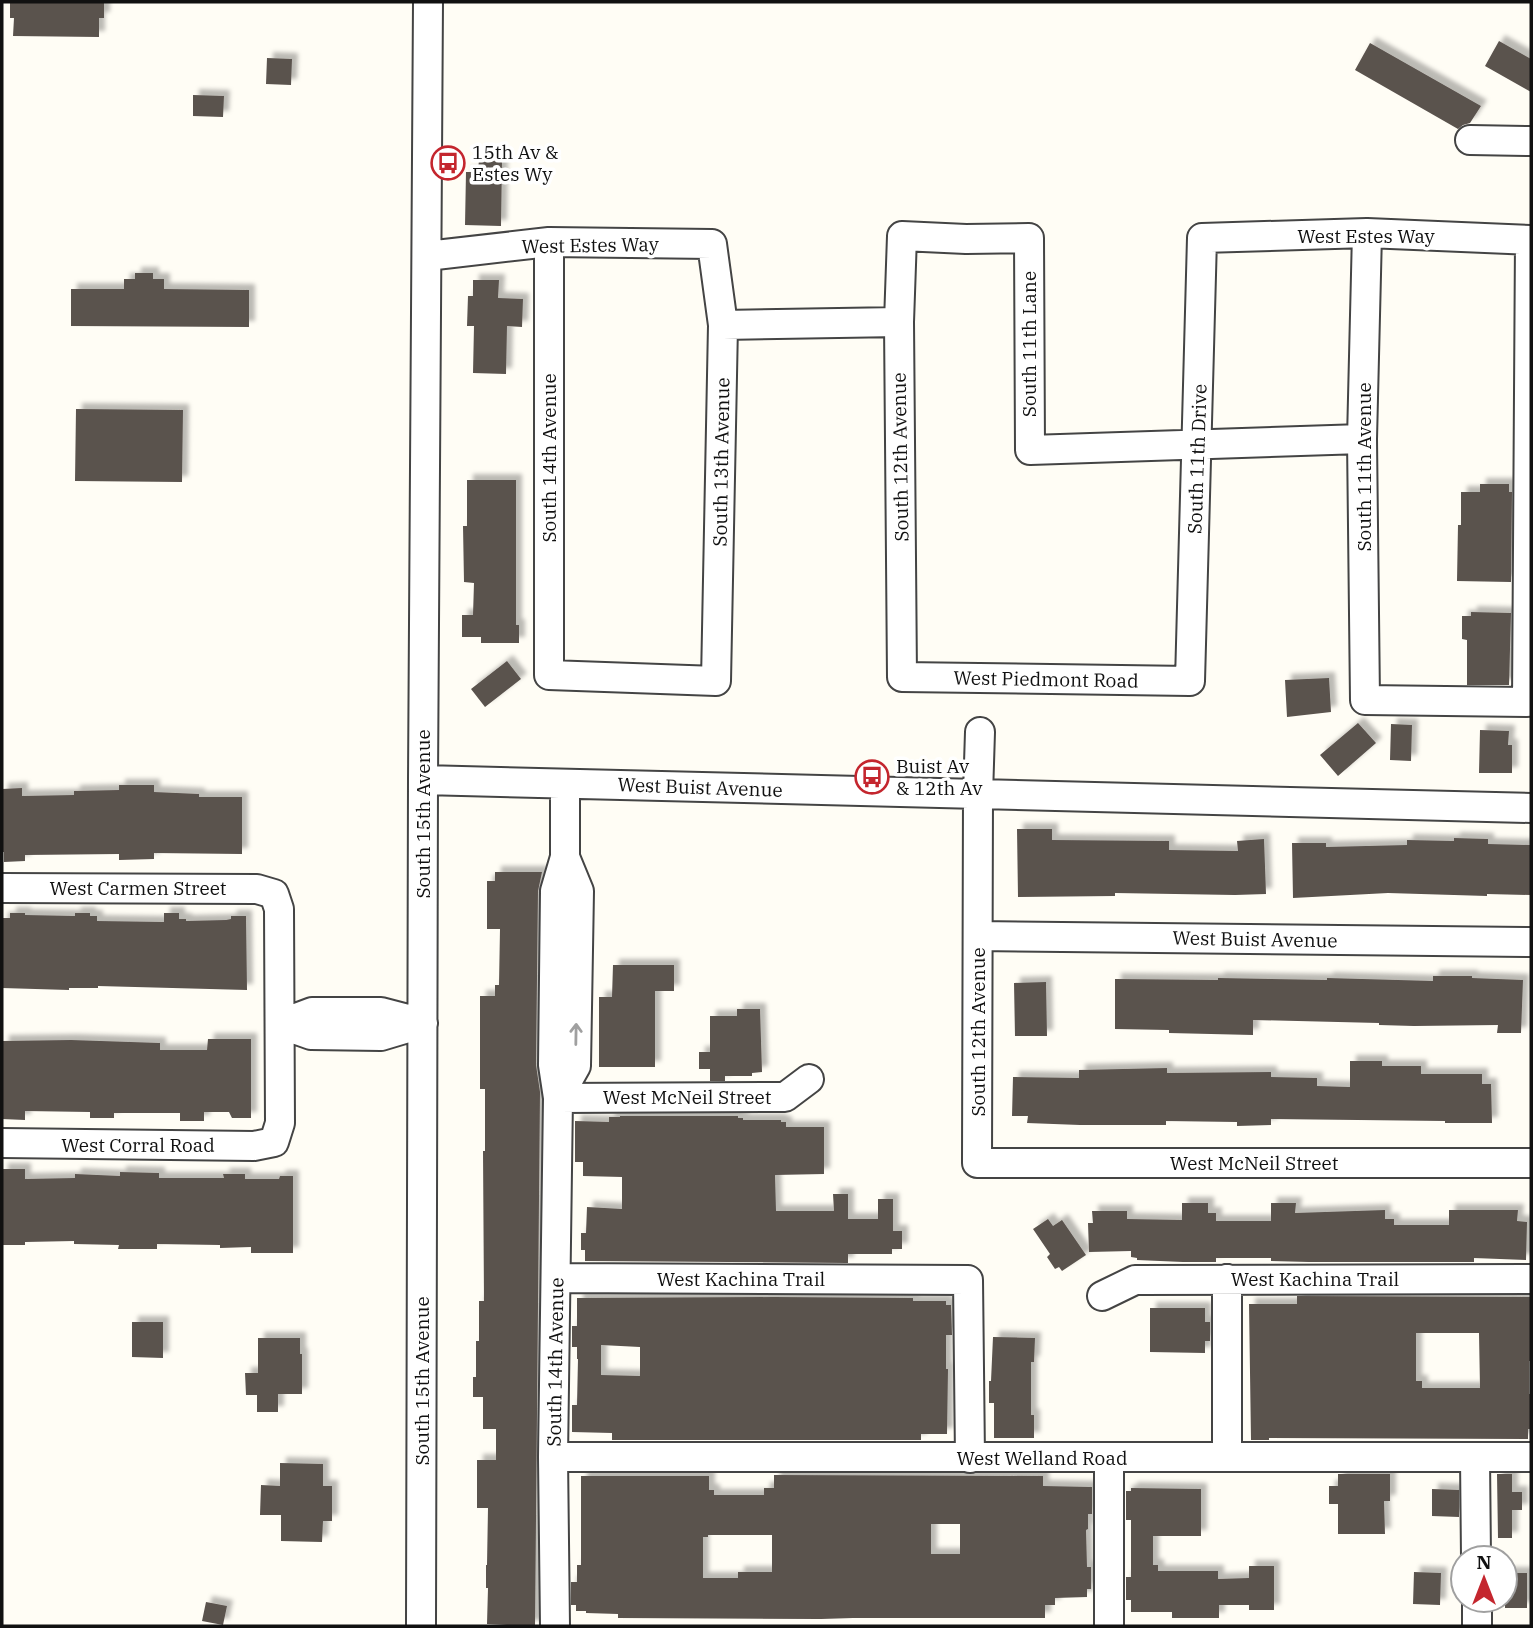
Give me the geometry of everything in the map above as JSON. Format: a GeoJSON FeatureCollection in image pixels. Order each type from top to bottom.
{"type":"FeatureCollection","features":[{"type":"Feature","properties":{"kind":"street","name":"South 15th Avenue"},"geometry":{"type":"LineString","coordinates":[[421,1626],[428,2]]}},
{"type":"Feature","properties":{"kind":"street"},"geometry":{"type":"LineString","coordinates":[[1469,141],[1531,141]]}},
{"type":"Feature","properties":{"kind":"street","name":"West Estes Way"},"geometry":{"type":"LineString","coordinates":[[1202,237],[1367,233],[1530,240]]}},
{"type":"Feature","properties":{"kind":"street","name":"South 11th Avenue"},"geometry":{"type":"LineString","coordinates":[[1367,233],[1362,439],[1364,700],[1527,702],[1530,240]]}},
{"type":"Feature","properties":{"kind":"street","name":"South 11th Lane"},"geometry":{"type":"LineString","coordinates":[[902,236],[1029,238],[1030,450],[1197,446]]}},
{"type":"Feature","properties":{"kind":"street","name":"South 12th Avenue"},"geometry":{"type":"LineString","coordinates":[[902,236],[899,322],[902,677]]}},
{"type":"Feature","properties":{"kind":"street","name":"South 11th Drive"},"geometry":{"type":"LineString","coordinates":[[1191,681],[1202,237]]}},
{"type":"Feature","properties":{"kind":"street","name":"West Estes Way"},"geometry":{"type":"LineString","coordinates":[[427,256],[549,242],[712,244]]}},
{"type":"Feature","properties":{"kind":"street","name":"South 14th Avenue"},"geometry":{"type":"LineString","coordinates":[[549,242],[549,675],[716,681]]}},
{"type":"Feature","properties":{"kind":"street","name":"South 13th Avenue"},"geometry":{"type":"LineString","coordinates":[[712,244],[723,325],[716,681]]}},
{"type":"Feature","properties":{"kind":"street"},"geometry":{"type":"LineString","coordinates":[[723,325],[899,322]]}},
{"type":"Feature","properties":{"kind":"street"},"geometry":{"type":"LineString","coordinates":[[1197,446],[1362,439]]}},
{"type":"Feature","properties":{"kind":"street","name":"West Piedmont Road"},"geometry":{"type":"LineString","coordinates":[[902,677],[1191,681]]}},
{"type":"Feature","properties":{"kind":"street","name":"South 12th Avenue"},"geometry":{"type":"LineString","coordinates":[[977,1163],[980,732]]}},
{"type":"Feature","properties":{"kind":"street","name":"West Buist Avenue"},"geometry":{"type":"LineString","coordinates":[[423,780],[1531,808]]}},
{"type":"Feature","properties":{"kind":"street","name":"South 14th Avenue"},"geometry":{"type":"LineString","coordinates":[[555,1626],[553,1457],[558,1098],[554,1065],[566,918],[555,891],[565,857],[565,784]]}},
{"type":"Feature","properties":{"kind":"street","name":"West Carmen Street"},"geometry":{"type":"LineString","coordinates":[[2,888],[257,889],[274,894],[279,909],[280,1024]]}},
{"type":"Feature","properties":{"kind":"street","name":"West Buist Avenue"},"geometry":{"type":"LineString","coordinates":[[978,936],[1531,942]]}},
{"type":"Feature","properties":{"kind":"street"},"geometry":{"type":"LineString","coordinates":[[280,1024],[311,1035],[343,1024],[380,1036],[423,1023]]}},
{"type":"Feature","properties":{"kind":"street","name":"West Corral Road"},"geometry":{"type":"LineString","coordinates":[[2,1143],[254,1146],[274,1142],[279,1123],[280,1024]]}},
{"type":"Feature","properties":{"kind":"street","name":"West McNeil Street"},"geometry":{"type":"LineString","coordinates":[[558,1098],[785,1097],[809,1079]]}},
{"type":"Feature","properties":{"kind":"street","name":"West McNeil Street"},"geometry":{"type":"LineString","coordinates":[[977,1163],[1531,1163]]}},
{"type":"Feature","properties":{"kind":"street","name":"West Kachina Trail"},"geometry":{"type":"LineString","coordinates":[[556,1278],[968,1280],[970,1458]]}},
{"type":"Feature","properties":{"kind":"street"},"geometry":{"type":"LineString","coordinates":[[1227,1279],[1227,1457]]}},
{"type":"Feature","properties":{"kind":"street","name":"West Kachina Trail"},"geometry":{"type":"LineString","coordinates":[[1102,1296],[1135,1280],[1531,1279]]}},
{"type":"Feature","properties":{"kind":"street","name":"West Welland Road"},"geometry":{"type":"LineString","coordinates":[[553,1457],[1531,1457]]}},
{"type":"Feature","properties":{"kind":"street"},"geometry":{"type":"LineString","coordinates":[[1109,1458],[1109,1626]]}},
{"type":"Feature","properties":{"kind":"street"},"geometry":{"type":"LineString","coordinates":[[1475,1458],[1476,1544]]}},
{"type":"Feature","properties":{"kind":"building"},"geometry":{"type":"Polygon","coordinates":[[[10,2],[104,2],[104,18],[99,18],[99,37],[13,36],[14,18],[10,18],[10,2]]]}},
{"type":"Feature","properties":{"kind":"building"},"geometry":{"type":"Polygon","coordinates":[[[1499,41],[1531,59],[1531,92],[1485,66],[1499,41]]]}},
{"type":"Feature","properties":{"kind":"building"},"geometry":{"type":"Polygon","coordinates":[[[1370,43],[1481,106],[1470,123],[1458,129],[1355,70],[1370,43]]]}},
{"type":"Feature","properties":{"kind":"building"},"geometry":{"type":"Polygon","coordinates":[[[267,58],[292,59],[291,85],[266,84],[267,58]]]}},
{"type":"Feature","properties":{"kind":"building"},"geometry":{"type":"Polygon","coordinates":[[[193,95],[224,96],[223,117],[193,116],[193,95]]]}},
{"type":"Feature","properties":{"kind":"building"},"geometry":{"type":"Polygon","coordinates":[[[479,159],[502,160],[501,226],[465,225],[466,172],[478,172],[479,159]]]}},
{"type":"Feature","properties":{"kind":"building"},"geometry":{"type":"Polygon","coordinates":[[[135,273],[153,273],[153,279],[164,279],[164,289],[249,290],[249,327],[71,326],[71,289],[124,289],[124,279],[135,279],[135,273]]]}},
{"type":"Feature","properties":{"kind":"building"},"geometry":{"type":"Polygon","coordinates":[[[473,280],[499,280],[498,298],[523,299],[522,327],[507,326],[506,374],[473,373],[474,326],[467,326],[468,296],[473,296],[473,280]]]}},
{"type":"Feature","properties":{"kind":"building"},"geometry":{"type":"Polygon","coordinates":[[[76,409],[183,410],[182,482],[75,481],[76,409]]]}},
{"type":"Feature","properties":{"kind":"building"},"geometry":{"type":"Polygon","coordinates":[[[467,480],[516,480],[516,625],[519,625],[519,643],[481,643],[481,637],[462,637],[462,615],[473,615],[474,583],[464,582],[463,526],[467,526],[467,480]]]}},
{"type":"Feature","properties":{"kind":"building"},"geometry":{"type":"Polygon","coordinates":[[[1480,484],[1509,484],[1509,492],[1512,492],[1511,582],[1457,581],[1461,492],[1480,492],[1480,484]]]}},
{"type":"Feature","properties":{"kind":"building"},"geometry":{"type":"Polygon","coordinates":[[[1471,612],[1511,613],[1509,685],[1467,685],[1467,640],[1462,639],[1462,616],[1471,616],[1471,612]]]}},
{"type":"Feature","properties":{"kind":"building"},"geometry":{"type":"Polygon","coordinates":[[[507,661],[521,679],[485,707],[471,689],[507,661]]]}},
{"type":"Feature","properties":{"kind":"building"},"geometry":{"type":"Polygon","coordinates":[[[1329,678],[1331,712],[1287,717],[1285,680],[1329,678]]]}},
{"type":"Feature","properties":{"kind":"building"},"geometry":{"type":"Polygon","coordinates":[[[1358,723],[1376,743],[1338,776],[1320,755],[1358,723]]]}},
{"type":"Feature","properties":{"kind":"building"},"geometry":{"type":"Polygon","coordinates":[[[1391,724],[1412,725],[1411,761],[1390,760],[1391,724]]]}},
{"type":"Feature","properties":{"kind":"building"},"geometry":{"type":"Polygon","coordinates":[[[1480,730],[1509,731],[1512,773],[1479,773],[1480,730]]]}},
{"type":"Feature","properties":{"kind":"building"},"geometry":{"type":"Polygon","coordinates":[[[119,785],[154,785],[154,792],[199,794],[199,797],[242,797],[242,854],[154,853],[154,859],[119,860],[119,854],[25,855],[25,861],[4,862],[2,789],[22,788],[22,796],[74,795],[74,791],[119,790],[119,785]]]}},
{"type":"Feature","properties":{"kind":"building"},"geometry":{"type":"Polygon","coordinates":[[[1017,829],[1052,829],[1052,840],[1169,841],[1169,850],[1238,851],[1237,841],[1264,839],[1266,894],[1115,893],[1115,896],[1018,897],[1017,829]]]}},
{"type":"Feature","properties":{"kind":"building"},"geometry":{"type":"Polygon","coordinates":[[[1454,838],[1488,839],[1488,844],[1531,845],[1531,895],[1388,893],[1293,898],[1292,843],[1326,843],[1326,847],[1407,845],[1407,840],[1454,841],[1454,838]]]}},
{"type":"Feature","properties":{"kind":"building"},"geometry":{"type":"Polygon","coordinates":[[[495,872],[542,872],[538,891],[536,1065],[540,1092],[535,1626],[487,1624],[488,1508],[477,1508],[477,1460],[496,1460],[496,1429],[483,1429],[483,1397],[473,1397],[476,1341],[479,1341],[479,1301],[484,1301],[485,1089],[480,1089],[480,996],[495,996],[495,985],[499,985],[500,929],[487,929],[487,881],[495,881],[495,872]]]}},
{"type":"Feature","properties":{"kind":"building"},"geometry":{"type":"Polygon","coordinates":[[[10,913],[75,916],[75,913],[90,913],[90,916],[97,916],[97,921],[164,922],[164,913],[179,913],[179,919],[186,921],[226,920],[231,919],[231,916],[246,916],[247,990],[98,986],[69,990],[2,988],[2,918],[10,918],[10,913]]]}},
{"type":"Feature","properties":{"kind":"building"},"geometry":{"type":"Polygon","coordinates":[[[613,965],[674,965],[674,991],[655,991],[655,1067],[599,1067],[599,997],[612,997],[613,965]]]}},
{"type":"Feature","properties":{"kind":"building"},"geometry":{"type":"Polygon","coordinates":[[[1433,976],[1523,980],[1521,1033],[1497,1033],[1498,1025],[1414,1026],[1253,1020],[1253,1035],[1115,1029],[1115,979],[1327,978],[1433,981],[1433,976]]]}},
{"type":"Feature","properties":{"kind":"building"},"geometry":{"type":"Polygon","coordinates":[[[1046,982],[1047,1036],[1015,1036],[1014,983],[1046,982]]]}},
{"type":"Feature","properties":{"kind":"building"},"geometry":{"type":"Polygon","coordinates":[[[737,1009],[760,1009],[762,1072],[752,1073],[752,1076],[725,1076],[725,1081],[710,1081],[710,1069],[699,1069],[699,1052],[710,1052],[710,1016],[737,1016],[737,1009]]]}},
{"type":"Feature","properties":{"kind":"building"},"geometry":{"type":"Polygon","coordinates":[[[208,1039],[251,1039],[251,1118],[232,1118],[229,1112],[204,1112],[204,1121],[180,1121],[180,1113],[114,1113],[114,1118],[90,1118],[90,1112],[25,1111],[25,1120],[2,1119],[3,1041],[160,1043],[160,1050],[207,1050],[208,1039]]]}},
{"type":"Feature","properties":{"kind":"building"},"geometry":{"type":"Polygon","coordinates":[[[1350,1061],[1382,1061],[1382,1066],[1421,1066],[1421,1074],[1482,1074],[1482,1084],[1491,1084],[1492,1123],[1271,1119],[1271,1125],[1237,1126],[1237,1122],[1166,1121],[1166,1125],[1080,1125],[1027,1123],[1028,1116],[1012,1116],[1013,1077],[1079,1078],[1079,1070],[1167,1068],[1167,1073],[1271,1072],[1271,1077],[1317,1078],[1317,1086],[1350,1087],[1350,1061]]]}},
{"type":"Feature","properties":{"kind":"building"},"geometry":{"type":"Polygon","coordinates":[[[738,1116],[743,1120],[781,1120],[786,1122],[786,1127],[824,1127],[824,1174],[775,1175],[776,1211],[834,1211],[833,1194],[848,1194],[848,1219],[878,1219],[878,1199],[893,1199],[893,1231],[902,1231],[902,1249],[892,1249],[892,1254],[848,1254],[848,1263],[585,1261],[585,1250],[581,1250],[581,1233],[586,1233],[587,1207],[622,1209],[622,1177],[583,1176],[583,1162],[575,1162],[575,1121],[609,1122],[609,1117],[738,1116]]]}},
{"type":"Feature","properties":{"kind":"building"},"geometry":{"type":"Polygon","coordinates":[[[2,1169],[25,1169],[25,1179],[75,1178],[75,1174],[120,1176],[120,1172],[159,1173],[159,1178],[224,1178],[223,1174],[245,1174],[245,1179],[279,1179],[280,1176],[293,1176],[293,1253],[251,1253],[251,1247],[220,1248],[220,1245],[157,1244],[157,1249],[118,1249],[119,1245],[74,1244],[74,1241],[2,1245],[2,1169]]]}},
{"type":"Feature","properties":{"kind":"building"},"geometry":{"type":"Polygon","coordinates":[[[1182,1203],[1208,1203],[1208,1213],[1216,1213],[1216,1221],[1271,1221],[1271,1203],[1296,1203],[1295,1213],[1385,1210],[1385,1219],[1394,1219],[1394,1225],[1449,1225],[1449,1210],[1518,1210],[1517,1221],[1527,1222],[1526,1260],[1474,1258],[1474,1262],[1309,1262],[1271,1261],[1271,1258],[1216,1258],[1216,1262],[1183,1262],[1137,1260],[1131,1257],[1131,1251],[1089,1252],[1088,1223],[1093,1223],[1092,1211],[1127,1211],[1127,1219],[1182,1220],[1182,1203]]]}},
{"type":"Feature","properties":{"kind":"building"},"geometry":{"type":"Polygon","coordinates":[[[1048,1219],[1053,1226],[1062,1220],[1086,1255],[1062,1271],[1059,1267],[1055,1269],[1047,1257],[1050,1254],[1033,1229],[1048,1219]]]}},
{"type":"Feature","properties":{"kind":"building"},"geometry":{"type":"Polygon","coordinates":[[[1297,1296],[1531,1297],[1531,1429],[1528,1429],[1528,1439],[1251,1440],[1249,1304],[1297,1304],[1297,1296]],[[1416,1333],[1416,1381],[1422,1381],[1422,1388],[1480,1388],[1479,1333],[1416,1333]]]}},
{"type":"Feature","properties":{"kind":"building"},"geometry":{"type":"Polygon","coordinates":[[[577,1298],[913,1298],[913,1301],[946,1301],[946,1305],[951,1305],[952,1335],[946,1335],[947,1434],[921,1434],[921,1440],[612,1440],[612,1433],[572,1432],[572,1405],[577,1405],[578,1359],[577,1347],[572,1347],[572,1326],[577,1326],[577,1298]],[[601,1345],[601,1375],[640,1376],[640,1347],[601,1345]]]}},
{"type":"Feature","properties":{"kind":"building"},"geometry":{"type":"Polygon","coordinates":[[[1150,1308],[1205,1308],[1205,1322],[1210,1322],[1210,1341],[1205,1341],[1205,1353],[1150,1352],[1150,1308]]]}},
{"type":"Feature","properties":{"kind":"building"},"geometry":{"type":"Polygon","coordinates":[[[132,1322],[163,1322],[163,1358],[132,1357],[132,1322]]]}},
{"type":"Feature","properties":{"kind":"building"},"geometry":{"type":"Polygon","coordinates":[[[993,1337],[1035,1338],[1034,1362],[1031,1362],[1034,1438],[994,1438],[994,1403],[989,1403],[993,1337]]]}},
{"type":"Feature","properties":{"kind":"building"},"geometry":{"type":"Polygon","coordinates":[[[258,1338],[300,1338],[302,1394],[278,1394],[278,1412],[257,1412],[257,1395],[246,1395],[245,1373],[258,1373],[258,1338]]]}},
{"type":"Feature","properties":{"kind":"building"},"geometry":{"type":"Polygon","coordinates":[[[280,1463],[323,1464],[323,1486],[332,1486],[332,1521],[323,1521],[322,1542],[281,1541],[281,1515],[260,1515],[261,1485],[280,1486],[280,1463]]]}},
{"type":"Feature","properties":{"kind":"building"},"geometry":{"type":"Polygon","coordinates":[[[1338,1474],[1390,1474],[1390,1501],[1384,1501],[1385,1534],[1338,1534],[1338,1504],[1329,1504],[1329,1486],[1338,1486],[1338,1474]]]}},
{"type":"Feature","properties":{"kind":"building"},"geometry":{"type":"Polygon","coordinates":[[[1497,1474],[1512,1474],[1512,1492],[1522,1492],[1522,1510],[1512,1510],[1512,1538],[1498,1538],[1497,1474]]]}},
{"type":"Feature","properties":{"kind":"building"},"geometry":{"type":"Polygon","coordinates":[[[774,1475],[1043,1476],[1043,1486],[1092,1487],[1092,1514],[1088,1514],[1086,1530],[1087,1567],[1091,1567],[1091,1589],[1087,1589],[1087,1597],[1055,1598],[1055,1605],[1045,1605],[1045,1618],[618,1618],[618,1614],[576,1611],[576,1605],[571,1605],[571,1582],[577,1582],[577,1565],[581,1565],[581,1476],[709,1476],[709,1490],[714,1490],[714,1495],[764,1495],[764,1488],[774,1488],[774,1475]],[[931,1524],[931,1554],[960,1554],[960,1524],[931,1524]],[[772,1535],[703,1537],[703,1578],[738,1578],[738,1572],[772,1572],[772,1535]]]}},
{"type":"Feature","properties":{"kind":"building"},"geometry":{"type":"Polygon","coordinates":[[[1131,1488],[1201,1489],[1201,1536],[1153,1536],[1153,1565],[1158,1565],[1158,1571],[1218,1571],[1218,1579],[1249,1578],[1249,1566],[1274,1566],[1274,1610],[1249,1610],[1249,1605],[1219,1605],[1219,1618],[1172,1618],[1172,1612],[1131,1612],[1131,1600],[1126,1600],[1126,1577],[1131,1577],[1131,1520],[1126,1520],[1126,1491],[1131,1491],[1131,1488]]]}},
{"type":"Feature","properties":{"kind":"building"},"geometry":{"type":"Polygon","coordinates":[[[1432,1489],[1459,1490],[1459,1517],[1432,1516],[1432,1489]]]}},
{"type":"Feature","properties":{"kind":"building"},"geometry":{"type":"Polygon","coordinates":[[[1414,1572],[1441,1573],[1440,1605],[1413,1604],[1414,1572]]]}},
{"type":"Feature","properties":{"kind":"building"},"geometry":{"type":"Polygon","coordinates":[[[1519,1573],[1527,1573],[1527,1608],[1519,1608],[1519,1573]]]}},
{"type":"Feature","properties":{"kind":"building"},"geometry":{"type":"Polygon","coordinates":[[[206,1602],[227,1606],[223,1625],[202,1621],[206,1602]]]}},
{"type":"Feature","properties":{"kind":"place","name":"15th Av & Estes Wy"},"geometry":{"type":"Point","coordinates":[448,163]}},
{"type":"Feature","properties":{"kind":"place","name":"Buist Av & 12th Av"},"geometry":{"type":"Point","coordinates":[872,777]}}]}
